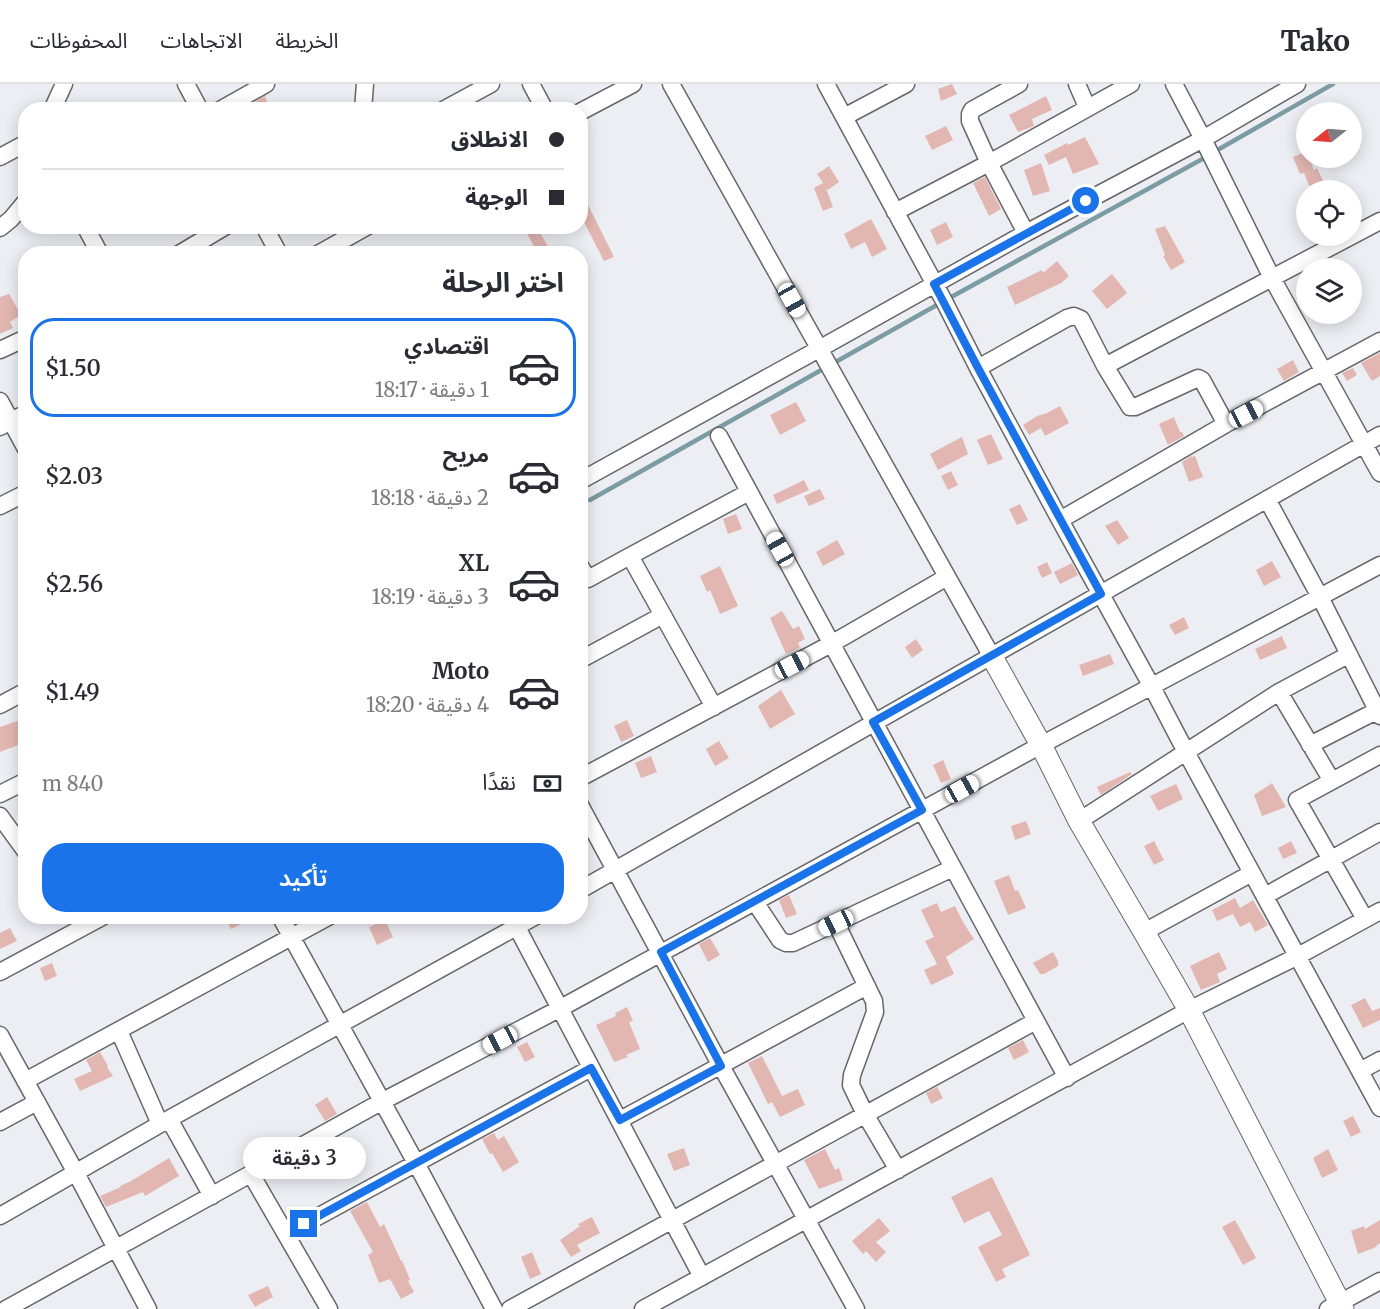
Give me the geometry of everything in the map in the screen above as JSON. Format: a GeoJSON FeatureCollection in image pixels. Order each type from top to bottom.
{"type":"FeatureCollection","features":[{"type":"Feature","properties":{"kind":"street"},"geometry":{"type":"LineString","coordinates":[[56,102],[64,84]]}},
{"type":"Feature","properties":{"kind":"street"},"geometry":{"type":"LineString","coordinates":[[186,84],[196,102]]}},
{"type":"Feature","properties":{"kind":"street"},"geometry":{"type":"LineString","coordinates":[[234,102],[266,84]]}},
{"type":"Feature","properties":{"kind":"street"},"geometry":{"type":"LineString","coordinates":[[364,102],[365,84]]}},
{"type":"Feature","properties":{"kind":"street"},"geometry":{"type":"LineString","coordinates":[[458,102],[491,84]]}},
{"type":"Feature","properties":{"kind":"street"},"geometry":{"type":"LineString","coordinates":[[531,84],[541,102]]}},
{"type":"Feature","properties":{"kind":"street"},"geometry":{"type":"LineString","coordinates":[[588,108],[633,84]]}},
{"type":"Feature","properties":{"kind":"street"},"geometry":{"type":"LineString","coordinates":[[671,84],[1041,745],[1078,822],[1189,1010],[1337,1307],[1380,1281]]}},
{"type":"Feature","properties":{"kind":"street"},"geometry":{"type":"LineString","coordinates":[[826,84],[1380,1108]]}},
{"type":"Feature","properties":{"kind":"street"},"geometry":{"type":"LineString","coordinates":[[844,117],[906,84]]}},
{"type":"Feature","properties":{"kind":"street"},"geometry":{"type":"LineString","coordinates":[[1077,84],[1088,107]]}},
{"type":"Feature","properties":{"kind":"street"},"geometry":{"type":"LineString","coordinates":[[895,212],[1131,84]]}},
{"type":"Feature","properties":{"kind":"street"},"geometry":{"type":"LineString","coordinates":[[1174,84],[1272,278],[1380,473]]}},
{"type":"Feature","properties":{"kind":"street"},"geometry":{"type":"LineString","coordinates":[[588,477],[1026,233],[1203,140],[1297,84]]}},
{"type":"Feature","properties":{"kind":"street"},"geometry":{"type":"LineString","coordinates":[[1012,86],[972,110],[970,121],[1026,233]]}},
{"type":"Feature","properties":{"kind":"street"},"geometry":{"type":"LineString","coordinates":[[0,157],[18,147]]}},
{"type":"Feature","properties":{"kind":"street"},"geometry":{"type":"LineString","coordinates":[[0,228],[18,211]]}},
{"type":"Feature","properties":{"kind":"street"},"geometry":{"type":"LineString","coordinates":[[1106,366],[1379,223]]}},
{"type":"Feature","properties":{"kind":"street"},"geometry":{"type":"LineString","coordinates":[[192,246],[213,234]]}},
{"type":"Feature","properties":{"kind":"street"},"geometry":{"type":"LineString","coordinates":[[332,246],[354,234]]}},
{"type":"Feature","properties":{"kind":"street"},"geometry":{"type":"LineString","coordinates":[[978,368],[1074,316],[1081,319],[1130,407],[1136,408],[1198,378],[1202,380],[1227,424]]}},
{"type":"Feature","properties":{"kind":"street"},"geometry":{"type":"LineString","coordinates":[[1060,520],[1227,424],[1380,341]]}},
{"type":"Feature","properties":{"kind":"street"},"geometry":{"type":"LineString","coordinates":[[0,350],[18,342]]}},
{"type":"Feature","properties":{"kind":"street"},"geometry":{"type":"LineString","coordinates":[[0,401],[5,424],[18,439]]}},
{"type":"Feature","properties":{"kind":"street"},"geometry":{"type":"LineString","coordinates":[[588,885],[1380,435]]}},
{"type":"Feature","properties":{"kind":"street"},"geometry":{"type":"LineString","coordinates":[[719,436],[1067,1078]]}},
{"type":"Feature","properties":{"kind":"street"},"geometry":{"type":"LineString","coordinates":[[588,579],[749,492]]}},
{"type":"Feature","properties":{"kind":"street"},"geometry":{"type":"LineString","coordinates":[[0,506],[18,497]]}},
{"type":"Feature","properties":{"kind":"street"},"geometry":{"type":"LineString","coordinates":[[1267,499],[1379,712],[1310,745]]}},
{"type":"Feature","properties":{"kind":"street"},"geometry":{"type":"LineString","coordinates":[[630,556],[714,707]]}},
{"type":"Feature","properties":{"kind":"street"},"geometry":{"type":"LineString","coordinates":[[6,1309],[381,1102],[755,902],[1041,745],[1380,565]]}},
{"type":"Feature","properties":{"kind":"street"},"geometry":{"type":"LineString","coordinates":[[588,774],[831,644],[947,577]]}},
{"type":"Feature","properties":{"kind":"street"},"geometry":{"type":"LineString","coordinates":[[588,656],[663,615]]}},
{"type":"Feature","properties":{"kind":"street"},"geometry":{"type":"LineString","coordinates":[[1078,822],[1279,692],[1348,655]]}},
{"type":"Feature","properties":{"kind":"street"},"geometry":{"type":"LineString","coordinates":[[1279,692],[1332,782]]}},
{"type":"Feature","properties":{"kind":"street"},"geometry":{"type":"LineString","coordinates":[[0,705],[18,695]]}},
{"type":"Feature","properties":{"kind":"street"},"geometry":{"type":"LineString","coordinates":[[643,1309],[666,1304],[702,1277],[1189,1010],[1298,956],[1373,915],[1331,859],[1297,800],[1380,755]]}},
{"type":"Feature","properties":{"kind":"street"},"geometry":{"type":"LineString","coordinates":[[0,794],[18,785]]}},
{"type":"Feature","properties":{"kind":"street"},"geometry":{"type":"LineString","coordinates":[[0,816],[18,841]]}},
{"type":"Feature","properties":{"kind":"street"},"geometry":{"type":"LineString","coordinates":[[588,819],[856,1309]]}},
{"type":"Feature","properties":{"kind":"street"},"geometry":{"type":"LineString","coordinates":[[1265,896],[1380,832]]}},
{"type":"Feature","properties":{"kind":"street"},"geometry":{"type":"LineString","coordinates":[[755,902],[780,940],[794,943],[953,868]]}},
{"type":"Feature","properties":{"kind":"street"},"geometry":{"type":"LineString","coordinates":[[1144,932],[1252,873]]}},
{"type":"Feature","properties":{"kind":"street"},"geometry":{"type":"LineString","coordinates":[[836,923],[874,1001],[875,1012],[851,1085],[898,1170]]}},
{"type":"Feature","properties":{"kind":"street"},"geometry":{"type":"LineString","coordinates":[[0,972],[89,924]]}},
{"type":"Feature","properties":{"kind":"street"},"geometry":{"type":"LineString","coordinates":[[284,924],[494,1309]]}},
{"type":"Feature","properties":{"kind":"street"},"geometry":{"type":"LineString","coordinates":[[25,1081],[316,924]]}},
{"type":"Feature","properties":{"kind":"street"},"geometry":{"type":"LineString","coordinates":[[0,1216],[339,1025],[511,924]]}},
{"type":"Feature","properties":{"kind":"street"},"geometry":{"type":"LineString","coordinates":[[515,924],[702,1277]]}},
{"type":"Feature","properties":{"kind":"street"},"geometry":{"type":"LineString","coordinates":[[620,1120],[867,986]]}},
{"type":"Feature","properties":{"kind":"street"},"geometry":{"type":"LineString","coordinates":[[510,1309],[1036,1021]]}},
{"type":"Feature","properties":{"kind":"street"},"geometry":{"type":"LineString","coordinates":[[119,1031],[165,1121],[212,1196]]}},
{"type":"Feature","properties":{"kind":"street"},"geometry":{"type":"LineString","coordinates":[[0,1035],[148,1309]]}},
{"type":"Feature","properties":{"kind":"street"},"geometry":{"type":"LineString","coordinates":[[1360,1071],[1380,1060]]}},
{"type":"Feature","properties":{"kind":"street"},"geometry":{"type":"LineString","coordinates":[[286,1234],[591,1068]]}},
{"type":"Feature","properties":{"kind":"street"},"geometry":{"type":"LineString","coordinates":[[0,1122],[37,1102]]}},
{"type":"Feature","properties":{"kind":"street"},"geometry":{"type":"LineString","coordinates":[[251,1174],[329,1309]]}},
{"type":"Feature","properties":{"kind":"building"},"geometry":{"type":"Polygon","coordinates":[[[952,84],[957,94],[941,101],[938,89],[952,84]]]}},
{"type":"Feature","properties":{"kind":"building"},"geometry":{"type":"Polygon","coordinates":[[[265,96],[267,102],[255,102],[265,96]]]}},
{"type":"Feature","properties":{"kind":"building"},"geometry":{"type":"Polygon","coordinates":[[[1046,96],[1052,110],[1032,119],[1034,126],[1018,132],[1009,115],[1046,96]]]}},
{"type":"Feature","properties":{"kind":"building"},"geometry":{"type":"Polygon","coordinates":[[[946,126],[953,140],[932,150],[925,136],[946,126]]]}},
{"type":"Feature","properties":{"kind":"building"},"geometry":{"type":"Polygon","coordinates":[[[1085,137],[1099,164],[1073,174],[1066,157],[1049,165],[1044,155],[1085,137]]]}},
{"type":"Feature","properties":{"kind":"building"},"geometry":{"type":"Polygon","coordinates":[[[1041,163],[1050,191],[1033,196],[1024,170],[1041,163]]]}},
{"type":"Feature","properties":{"kind":"building"},"geometry":{"type":"Polygon","coordinates":[[[829,166],[839,182],[828,190],[826,188],[833,207],[823,211],[814,188],[823,183],[817,174],[829,166]]]}},
{"type":"Feature","properties":{"kind":"building"},"geometry":{"type":"Polygon","coordinates":[[[1298,168],[1313,168],[1314,170],[1317,168],[1323,180],[1307,180],[1304,173],[1300,174],[1298,168]]]}},
{"type":"Feature","properties":{"kind":"building"},"geometry":{"type":"Polygon","coordinates":[[[985,177],[1001,209],[989,216],[973,183],[985,177]]]}},
{"type":"Feature","properties":{"kind":"building"},"geometry":{"type":"Polygon","coordinates":[[[588,205],[614,257],[604,261],[588,230],[588,205]]]}},
{"type":"Feature","properties":{"kind":"building"},"geometry":{"type":"Polygon","coordinates":[[[871,219],[887,249],[872,257],[865,242],[851,249],[844,234],[871,219]]]}},
{"type":"Feature","properties":{"kind":"building"},"geometry":{"type":"Polygon","coordinates":[[[946,222],[953,237],[937,245],[930,230],[946,222]]]}},
{"type":"Feature","properties":{"kind":"building"},"geometry":{"type":"Polygon","coordinates":[[[1165,226],[1185,262],[1171,270],[1163,256],[1165,255],[1155,229],[1165,226]]]}},
{"type":"Feature","properties":{"kind":"building"},"geometry":{"type":"Polygon","coordinates":[[[527,234],[541,234],[548,246],[534,246],[527,234]]]}},
{"type":"Feature","properties":{"kind":"building"},"geometry":{"type":"Polygon","coordinates":[[[1057,261],[1069,276],[1061,283],[1015,305],[1007,287],[1042,270],[1043,273],[1057,261]]]}},
{"type":"Feature","properties":{"kind":"building"},"geometry":{"type":"Polygon","coordinates":[[[1112,274],[1127,293],[1107,309],[1092,291],[1112,274]]]}},
{"type":"Feature","properties":{"kind":"building"},"geometry":{"type":"Polygon","coordinates":[[[9,294],[18,310],[18,317],[10,322],[13,328],[0,334],[0,297],[9,294]]]}},
{"type":"Feature","properties":{"kind":"building"},"geometry":{"type":"Polygon","coordinates":[[[1380,353],[1380,376],[1372,381],[1361,363],[1380,353]]]}},
{"type":"Feature","properties":{"kind":"building"},"geometry":{"type":"Polygon","coordinates":[[[1293,360],[1299,372],[1284,381],[1277,369],[1293,360]]]}},
{"type":"Feature","properties":{"kind":"building"},"geometry":{"type":"Polygon","coordinates":[[[1353,368],[1357,375],[1347,381],[1342,373],[1353,368]]]}},
{"type":"Feature","properties":{"kind":"building"},"geometry":{"type":"Polygon","coordinates":[[[796,402],[806,421],[780,435],[770,415],[796,402]]]}},
{"type":"Feature","properties":{"kind":"building"},"geometry":{"type":"Polygon","coordinates":[[[1060,406],[1069,423],[1045,436],[1041,428],[1029,435],[1023,425],[1060,406]]]}},
{"type":"Feature","properties":{"kind":"building"},"geometry":{"type":"Polygon","coordinates":[[[1174,417],[1184,436],[1168,445],[1159,424],[1174,417]]]}},
{"type":"Feature","properties":{"kind":"building"},"geometry":{"type":"Polygon","coordinates":[[[991,434],[1003,459],[988,465],[977,440],[991,434]]]}},
{"type":"Feature","properties":{"kind":"building"},"geometry":{"type":"Polygon","coordinates":[[[962,437],[968,454],[938,470],[930,454],[962,437]]]}},
{"type":"Feature","properties":{"kind":"building"},"geometry":{"type":"Polygon","coordinates":[[[1195,456],[1203,477],[1189,482],[1182,462],[1195,456]]]}},
{"type":"Feature","properties":{"kind":"building"},"geometry":{"type":"Polygon","coordinates":[[[951,471],[958,485],[948,490],[941,476],[951,471]]]}},
{"type":"Feature","properties":{"kind":"building"},"geometry":{"type":"Polygon","coordinates":[[[804,480],[809,490],[777,504],[773,495],[804,480]]]}},
{"type":"Feature","properties":{"kind":"building"},"geometry":{"type":"Polygon","coordinates":[[[820,489],[825,499],[809,506],[804,496],[820,489]]]}},
{"type":"Feature","properties":{"kind":"building"},"geometry":{"type":"Polygon","coordinates":[[[1020,504],[1028,520],[1017,525],[1009,509],[1020,504]]]}},
{"type":"Feature","properties":{"kind":"building"},"geometry":{"type":"Polygon","coordinates":[[[736,514],[742,529],[728,534],[723,519],[736,514]]]}},
{"type":"Feature","properties":{"kind":"building"},"geometry":{"type":"Polygon","coordinates":[[[1117,520],[1129,538],[1118,545],[1105,526],[1117,520]]]}},
{"type":"Feature","properties":{"kind":"building"},"geometry":{"type":"Polygon","coordinates":[[[837,540],[845,554],[823,566],[816,552],[837,540]]]}},
{"type":"Feature","properties":{"kind":"building"},"geometry":{"type":"Polygon","coordinates":[[[1272,561],[1281,577],[1264,586],[1256,570],[1272,561]]]}},
{"type":"Feature","properties":{"kind":"building"},"geometry":{"type":"Polygon","coordinates":[[[1047,562],[1052,573],[1042,578],[1037,567],[1047,562]]]}},
{"type":"Feature","properties":{"kind":"building"},"geometry":{"type":"Polygon","coordinates":[[[1072,563],[1078,575],[1060,584],[1054,572],[1072,563]]]}},
{"type":"Feature","properties":{"kind":"building"},"geometry":{"type":"Polygon","coordinates":[[[720,566],[738,606],[720,614],[710,590],[707,592],[700,576],[720,566]]]}},
{"type":"Feature","properties":{"kind":"building"},"geometry":{"type":"Polygon","coordinates":[[[782,611],[793,629],[799,626],[805,639],[798,643],[800,647],[786,654],[770,618],[782,611]]]}},
{"type":"Feature","properties":{"kind":"building"},"geometry":{"type":"Polygon","coordinates":[[[1184,617],[1189,628],[1175,635],[1169,625],[1184,617]]]}},
{"type":"Feature","properties":{"kind":"building"},"geometry":{"type":"Polygon","coordinates":[[[1282,636],[1287,648],[1260,660],[1255,649],[1282,636]]]}},
{"type":"Feature","properties":{"kind":"building"},"geometry":{"type":"Polygon","coordinates":[[[916,639],[923,650],[912,658],[905,647],[916,639]]]}},
{"type":"Feature","properties":{"kind":"building"},"geometry":{"type":"Polygon","coordinates":[[[1110,654],[1114,664],[1083,676],[1079,665],[1110,654]]]}},
{"type":"Feature","properties":{"kind":"building"},"geometry":{"type":"Polygon","coordinates":[[[781,690],[795,714],[770,729],[758,706],[781,690]]]}},
{"type":"Feature","properties":{"kind":"building"},"geometry":{"type":"Polygon","coordinates":[[[627,720],[634,736],[621,742],[614,726],[627,720]]]}},
{"type":"Feature","properties":{"kind":"building"},"geometry":{"type":"Polygon","coordinates":[[[18,721],[18,745],[0,752],[0,727],[18,721]]]}},
{"type":"Feature","properties":{"kind":"building"},"geometry":{"type":"Polygon","coordinates":[[[719,741],[729,758],[715,766],[706,749],[719,741]]]}},
{"type":"Feature","properties":{"kind":"building"},"geometry":{"type":"Polygon","coordinates":[[[651,756],[657,772],[641,778],[635,763],[651,756]]]}},
{"type":"Feature","properties":{"kind":"building"},"geometry":{"type":"Polygon","coordinates":[[[943,760],[951,779],[941,783],[933,765],[943,760]]]}},
{"type":"Feature","properties":{"kind":"building"},"geometry":{"type":"Polygon","coordinates":[[[1130,772],[1132,774],[1101,795],[1097,787],[1130,772]]]}},
{"type":"Feature","properties":{"kind":"building"},"geometry":{"type":"Polygon","coordinates":[[[1272,783],[1286,807],[1262,816],[1254,795],[1272,783]]]}},
{"type":"Feature","properties":{"kind":"building"},"geometry":{"type":"Polygon","coordinates":[[[1176,784],[1183,799],[1158,811],[1150,796],[1176,784]]]}},
{"type":"Feature","properties":{"kind":"building"},"geometry":{"type":"Polygon","coordinates":[[[1026,821],[1031,834],[1015,840],[1011,826],[1026,821]]]}},
{"type":"Feature","properties":{"kind":"building"},"geometry":{"type":"Polygon","coordinates":[[[1154,841],[1164,860],[1154,865],[1144,846],[1154,841]]]}},
{"type":"Feature","properties":{"kind":"building"},"geometry":{"type":"Polygon","coordinates":[[[1291,841],[1297,853],[1283,859],[1278,848],[1291,841]]]}},
{"type":"Feature","properties":{"kind":"building"},"geometry":{"type":"Polygon","coordinates":[[[1009,875],[1015,891],[1018,890],[1026,908],[1008,915],[994,881],[1009,875]]]}},
{"type":"Feature","properties":{"kind":"building"},"geometry":{"type":"Polygon","coordinates":[[[789,895],[797,914],[786,918],[779,900],[789,895]]]}},
{"type":"Feature","properties":{"kind":"building"},"geometry":{"type":"Polygon","coordinates":[[[1235,898],[1240,908],[1253,900],[1268,925],[1255,932],[1250,922],[1240,927],[1233,914],[1217,921],[1212,910],[1235,898]]]}},
{"type":"Feature","properties":{"kind":"building"},"geometry":{"type":"Polygon","coordinates":[[[937,903],[941,912],[955,906],[974,939],[946,957],[954,974],[931,985],[924,970],[937,964],[925,941],[934,937],[921,910],[937,903]]]}},
{"type":"Feature","properties":{"kind":"building"},"geometry":{"type":"Polygon","coordinates":[[[229,924],[241,924],[231,929],[229,924]]]}},
{"type":"Feature","properties":{"kind":"building"},"geometry":{"type":"Polygon","coordinates":[[[376,924],[387,924],[393,937],[377,945],[369,927],[376,924]]]}},
{"type":"Feature","properties":{"kind":"building"},"geometry":{"type":"Polygon","coordinates":[[[10,928],[17,941],[0,949],[0,933],[10,928]]]}},
{"type":"Feature","properties":{"kind":"building"},"geometry":{"type":"Polygon","coordinates":[[[710,938],[720,955],[708,962],[699,944],[710,938]]]}},
{"type":"Feature","properties":{"kind":"building"},"geometry":{"type":"Polygon","coordinates":[[[1053,952],[1058,966],[1040,974],[1033,963],[1053,952]]]}},
{"type":"Feature","properties":{"kind":"building"},"geometry":{"type":"Polygon","coordinates":[[[1219,952],[1227,969],[1217,974],[1220,982],[1201,990],[1190,966],[1219,952]]]}},
{"type":"Feature","properties":{"kind":"building"},"geometry":{"type":"Polygon","coordinates":[[[52,963],[57,976],[45,981],[40,968],[52,963]]]}},
{"type":"Feature","properties":{"kind":"building"},"geometry":{"type":"Polygon","coordinates":[[[1365,998],[1372,1011],[1380,1008],[1380,1020],[1363,1028],[1351,1005],[1365,998]]]}},
{"type":"Feature","properties":{"kind":"building"},"geometry":{"type":"Polygon","coordinates":[[[627,1007],[633,1021],[629,1022],[640,1049],[614,1062],[596,1025],[616,1016],[615,1013],[627,1007]]]}},
{"type":"Feature","properties":{"kind":"building"},"geometry":{"type":"Polygon","coordinates":[[[1023,1040],[1029,1052],[1014,1060],[1008,1048],[1023,1040]]]}},
{"type":"Feature","properties":{"kind":"building"},"geometry":{"type":"Polygon","coordinates":[[[527,1042],[535,1057],[525,1062],[517,1047],[527,1042]]]}},
{"type":"Feature","properties":{"kind":"building"},"geometry":{"type":"Polygon","coordinates":[[[100,1052],[113,1076],[80,1091],[74,1079],[92,1071],[86,1060],[100,1052]]]}},
{"type":"Feature","properties":{"kind":"building"},"geometry":{"type":"Polygon","coordinates":[[[762,1056],[782,1096],[798,1089],[805,1105],[780,1117],[772,1102],[768,1104],[748,1063],[762,1056]]]}},
{"type":"Feature","properties":{"kind":"building"},"geometry":{"type":"Polygon","coordinates":[[[937,1087],[943,1098],[931,1104],[926,1093],[937,1087]]]}},
{"type":"Feature","properties":{"kind":"building"},"geometry":{"type":"Polygon","coordinates":[[[327,1097],[337,1114],[325,1121],[315,1105],[327,1097]]]}},
{"type":"Feature","properties":{"kind":"building"},"geometry":{"type":"Polygon","coordinates":[[[1353,1116],[1361,1132],[1351,1137],[1343,1121],[1353,1116]]]}},
{"type":"Feature","properties":{"kind":"building"},"geometry":{"type":"Polygon","coordinates":[[[494,1133],[498,1140],[504,1136],[519,1162],[503,1172],[482,1139],[494,1133]]]}},
{"type":"Feature","properties":{"kind":"building"},"geometry":{"type":"Polygon","coordinates":[[[324,1146],[331,1160],[317,1168],[310,1153],[324,1146]]]}},
{"type":"Feature","properties":{"kind":"building"},"geometry":{"type":"Polygon","coordinates":[[[684,1148],[690,1165],[674,1171],[667,1154],[684,1148]]]}},
{"type":"Feature","properties":{"kind":"building"},"geometry":{"type":"Polygon","coordinates":[[[825,1149],[835,1170],[839,1168],[843,1180],[819,1189],[804,1160],[825,1149]]]}},
{"type":"Feature","properties":{"kind":"building"},"geometry":{"type":"Polygon","coordinates":[[[1328,1149],[1338,1170],[1322,1178],[1313,1158],[1328,1149]]]}},
{"type":"Feature","properties":{"kind":"building"},"geometry":{"type":"Polygon","coordinates":[[[169,1158],[179,1176],[145,1196],[143,1192],[106,1207],[100,1196],[121,1187],[169,1158]]]}},
{"type":"Feature","properties":{"kind":"building"},"geometry":{"type":"Polygon","coordinates":[[[992,1177],[1030,1255],[1002,1269],[1006,1277],[996,1282],[978,1247],[1002,1235],[989,1211],[964,1223],[951,1197],[992,1177]]]}},
{"type":"Feature","properties":{"kind":"building"},"geometry":{"type":"Polygon","coordinates":[[[367,1202],[380,1227],[384,1224],[410,1280],[408,1281],[414,1292],[401,1299],[390,1279],[379,1283],[368,1255],[373,1252],[350,1211],[367,1202]]]}},
{"type":"Feature","properties":{"kind":"building"},"geometry":{"type":"Polygon","coordinates":[[[592,1217],[600,1233],[577,1245],[581,1251],[571,1257],[560,1240],[580,1226],[578,1224],[592,1217]]]}},
{"type":"Feature","properties":{"kind":"building"},"geometry":{"type":"Polygon","coordinates":[[[879,1218],[890,1231],[876,1242],[886,1252],[876,1262],[866,1251],[863,1254],[852,1241],[879,1218]]]}},
{"type":"Feature","properties":{"kind":"building"},"geometry":{"type":"Polygon","coordinates":[[[1235,1220],[1256,1258],[1243,1265],[1222,1227],[1235,1220]]]}},
{"type":"Feature","properties":{"kind":"building"},"geometry":{"type":"Polygon","coordinates":[[[1380,1220],[1380,1243],[1358,1254],[1351,1231],[1364,1226],[1365,1229],[1380,1220]]]}},
{"type":"Feature","properties":{"kind":"building"},"geometry":{"type":"Polygon","coordinates":[[[532,1252],[541,1274],[530,1279],[521,1257],[532,1252]]]}},
{"type":"Feature","properties":{"kind":"building"},"geometry":{"type":"Polygon","coordinates":[[[268,1286],[273,1297],[255,1307],[248,1295],[268,1286]]]}},
{"type":"Feature","properties":{"kind":"waterway"},"geometry":{"type":"LineString","coordinates":[[1214,152],[1333,84]]}},
{"type":"Feature","properties":{"kind":"waterway"},"geometry":{"type":"LineString","coordinates":[[590,500],[1206,157]]}},
{"type":"Feature","properties":{"kind":"route"},"geometry":{"type":"LineString","coordinates":[[304,1224],[591,1068],[620,1120],[721,1066],[661,952],[922,810],[873,722],[1101,594],[934,284],[1086,201]]}}]}
